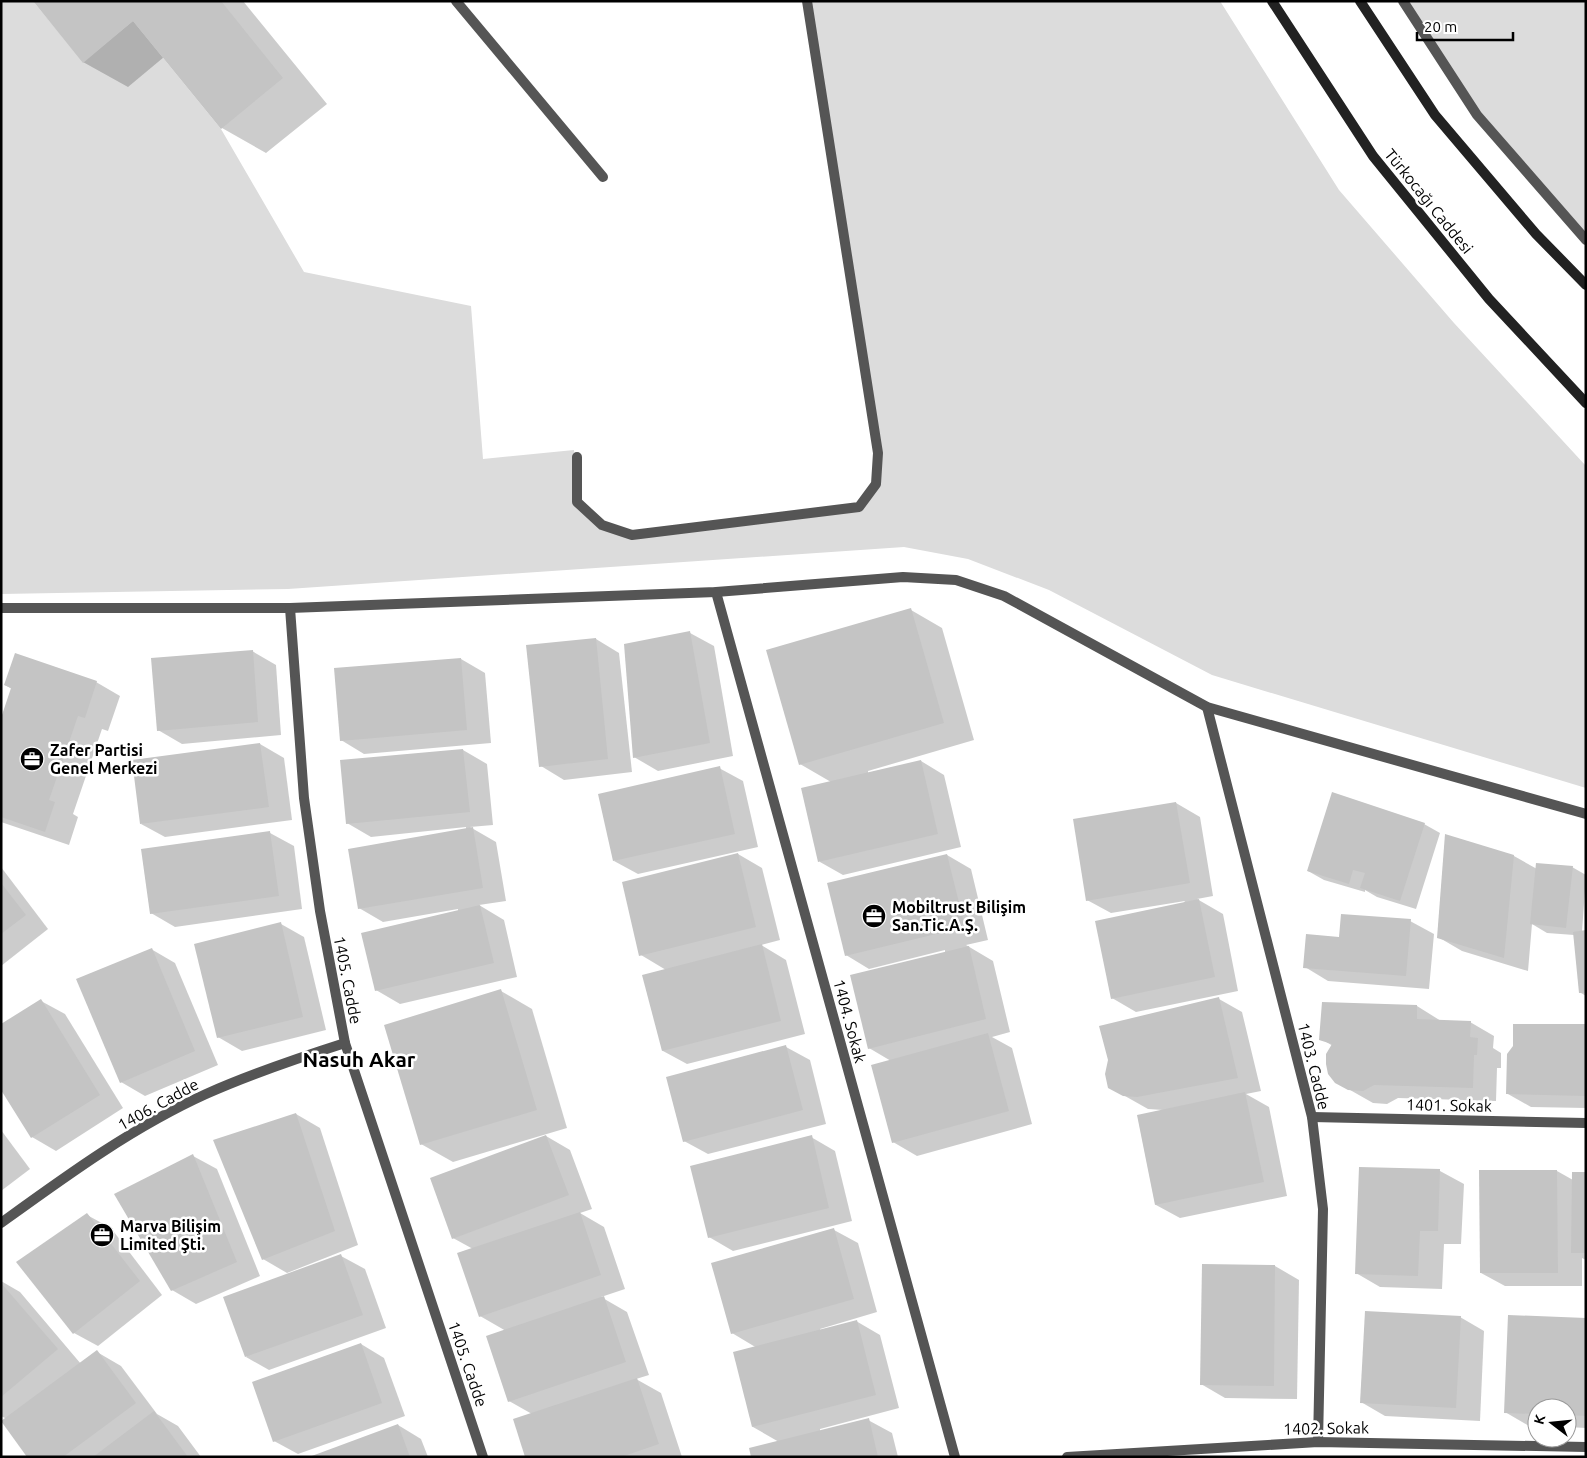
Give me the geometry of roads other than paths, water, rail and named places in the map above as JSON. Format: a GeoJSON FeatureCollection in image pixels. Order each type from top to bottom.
{"type":"FeatureCollection","features":[{"type":"Feature","properties":{"kind":"main road","name":"Türkocağı Caddesi"},"geometry":{"type":"LineString","coordinates":[[1272,1],[1373,156],[1489,299],[1586,403]]}},
{"type":"Feature","properties":{"kind":"main road"},"geometry":{"type":"LineString","coordinates":[[1360,1],[1435,115],[1536,234],[1586,286]]}},
{"type":"Feature","properties":{"kind":"street"},"geometry":{"type":"LineString","coordinates":[[456,1],[603,177]]}},
{"type":"Feature","properties":{"kind":"street"},"geometry":{"type":"LineString","coordinates":[[577,457],[578,502],[602,525],[632,535],[859,507],[876,484],[878,453],[807,1]]}},
{"type":"Feature","properties":{"kind":"street"},"geometry":{"type":"LineString","coordinates":[[1403,1],[1477,115],[1586,240]]}},
{"type":"Feature","properties":{"kind":"street"},"geometry":{"type":"LineString","coordinates":[[1,608],[290,608],[716,592],[903,577],[956,580],[1004,596],[1207,707],[1586,814]]}},
{"type":"Feature","properties":{"kind":"street","name":"1404. Sokak"},"geometry":{"type":"LineString","coordinates":[[716,592],[955,1457]]}},
{"type":"Feature","properties":{"kind":"street","name":"1405. Cadde"},"geometry":{"type":"LineString","coordinates":[[290,608],[304,798],[320,911],[345,1043],[484,1457]]}},
{"type":"Feature","properties":{"kind":"street","name":"1403. Cadde"},"geometry":{"type":"LineString","coordinates":[[1207,707],[1312,1117],[1323,1209],[1318,1442]]}},
{"type":"Feature","properties":{"kind":"street","name":"1406. Cadde"},"geometry":{"type":"LineString","coordinates":[[1,1223],[78,1167],[145,1127],[205,1095],[272,1067],[345,1043]]}},
{"type":"Feature","properties":{"kind":"street","name":"1401. Sokak"},"geometry":{"type":"LineString","coordinates":[[1312,1117],[1586,1123]]}},
{"type":"Feature","properties":{"kind":"street","name":"1402. Sokak"},"geometry":{"type":"LineString","coordinates":[[1067,1457],[1318,1442],[1586,1447]]}},
{"type":"Feature","properties":{"kind":"place","name":"Zafer Partisi Genel Merkezi"},"geometry":{"type":"Point","coordinates":[32,759]}},
{"type":"Feature","properties":{"kind":"place","name":"Mobiltrust Bilişim San.Tic.A.Ş."},"geometry":{"type":"Point","coordinates":[874,916]}},
{"type":"Feature","properties":{"kind":"place","name":"Marva Bilişim Limited Şti."},"geometry":{"type":"Point","coordinates":[102,1235]}},
{"type":"Feature","properties":{"kind":"district","name":"Nasuh Akar"},"geometry":{"type":"Point","coordinates":[359,1060]}}]}
